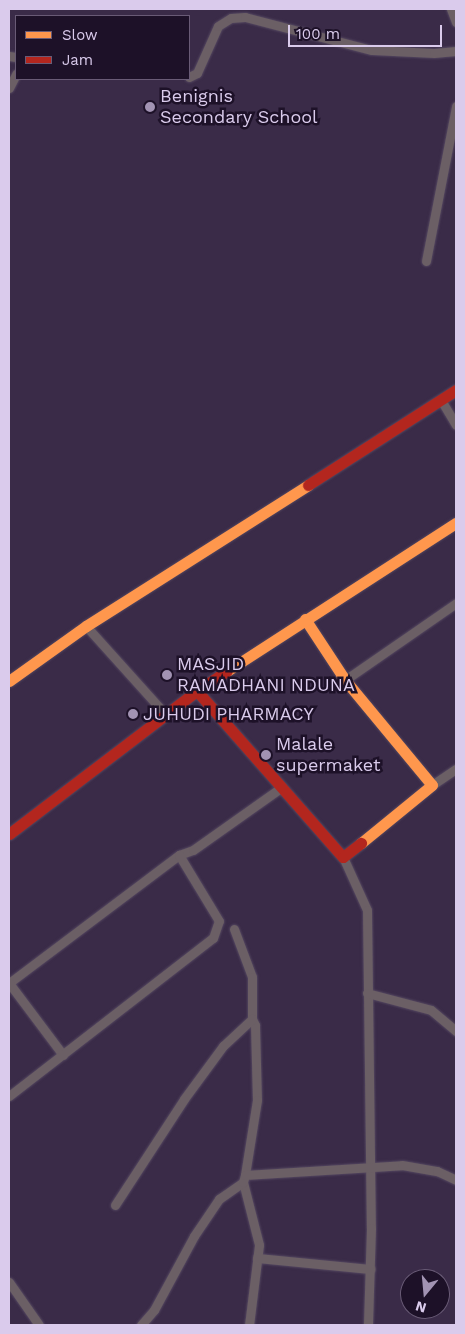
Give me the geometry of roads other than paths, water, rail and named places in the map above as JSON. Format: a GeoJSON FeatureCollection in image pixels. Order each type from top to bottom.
{"type":"FeatureCollection","features":[{"type":"Feature","properties":{"kind":"street"},"geometry":{"type":"LineString","coordinates":[[451,9],[456,22]]}},
{"type":"Feature","properties":{"kind":"street"},"geometry":{"type":"LineString","coordinates":[[190,76],[197,72],[218,26],[231,18],[245,17],[372,50],[434,54],[456,52]]}},
{"type":"Feature","properties":{"kind":"street"},"geometry":{"type":"LineString","coordinates":[[9,88],[15,76]]}},
{"type":"Feature","properties":{"kind":"street"},"geometry":{"type":"LineString","coordinates":[[426,261],[456,106]]}},
{"type":"Feature","properties":{"kind":"street"},"geometry":{"type":"LineString","coordinates":[[9,681],[86,626],[456,390]]}},
{"type":"Feature","properties":{"kind":"street"},"geometry":{"type":"LineString","coordinates":[[441,400],[456,425]]}},
{"type":"Feature","properties":{"kind":"street"},"geometry":{"type":"LineString","coordinates":[[9,834],[197,691],[456,524]]}},
{"type":"Feature","properties":{"kind":"street"},"geometry":{"type":"LineString","coordinates":[[345,680],[456,603]]}},
{"type":"Feature","properties":{"kind":"street"},"geometry":{"type":"LineString","coordinates":[[305,620],[345,680],[432,785]]}},
{"type":"Feature","properties":{"kind":"street"},"geometry":{"type":"LineString","coordinates":[[86,626],[166,715]]}},
{"type":"Feature","properties":{"kind":"street"},"geometry":{"type":"LineString","coordinates":[[197,691],[344,857],[368,910],[367,993],[370,1167],[368,1325]]}},
{"type":"Feature","properties":{"kind":"street"},"geometry":{"type":"LineString","coordinates":[[344,857],[432,785],[456,770]]}},
{"type":"Feature","properties":{"kind":"street"},"geometry":{"type":"LineString","coordinates":[[63,1055],[9,983],[179,855],[193,850],[282,787]]}},
{"type":"Feature","properties":{"kind":"street"},"geometry":{"type":"LineString","coordinates":[[9,1096],[213,938],[219,920],[179,855]]}},
{"type":"Feature","properties":{"kind":"street"},"geometry":{"type":"LineString","coordinates":[[234,929],[252,977],[252,1019],[255,1025],[257,1100],[244,1178],[258,1245],[249,1325]]}},
{"type":"Feature","properties":{"kind":"street"},"geometry":{"type":"LineString","coordinates":[[367,993],[431,1010],[456,1031]]}},
{"type":"Feature","properties":{"kind":"street"},"geometry":{"type":"LineString","coordinates":[[115,1205],[184,1099],[223,1046],[252,1019]]}},
{"type":"Feature","properties":{"kind":"street"},"geometry":{"type":"LineString","coordinates":[[142,1325],[154,1310],[194,1236],[219,1199],[244,1178],[402,1165],[437,1171],[456,1180]]}},
{"type":"Feature","properties":{"kind":"street"},"geometry":{"type":"LineString","coordinates":[[257,1258],[370,1268]]}},
{"type":"Feature","properties":{"kind":"street"},"geometry":{"type":"LineString","coordinates":[[9,1282],[39,1325]]}},
{"type":"Feature","properties":{"kind":"place","name":"Benignis Secondary School"},"geometry":{"type":"Point","coordinates":[150,107]}},
{"type":"Feature","properties":{"kind":"place","name":"MASJID RAMADHANI NDUNA"},"geometry":{"type":"Point","coordinates":[167,675]}},
{"type":"Feature","properties":{"kind":"place","name":"JUHUDI PHARMACY"},"geometry":{"type":"Point","coordinates":[133,714]}},
{"type":"Feature","properties":{"kind":"place","name":"Malale supermaket"},"geometry":{"type":"Point","coordinates":[266,755]}}]}
